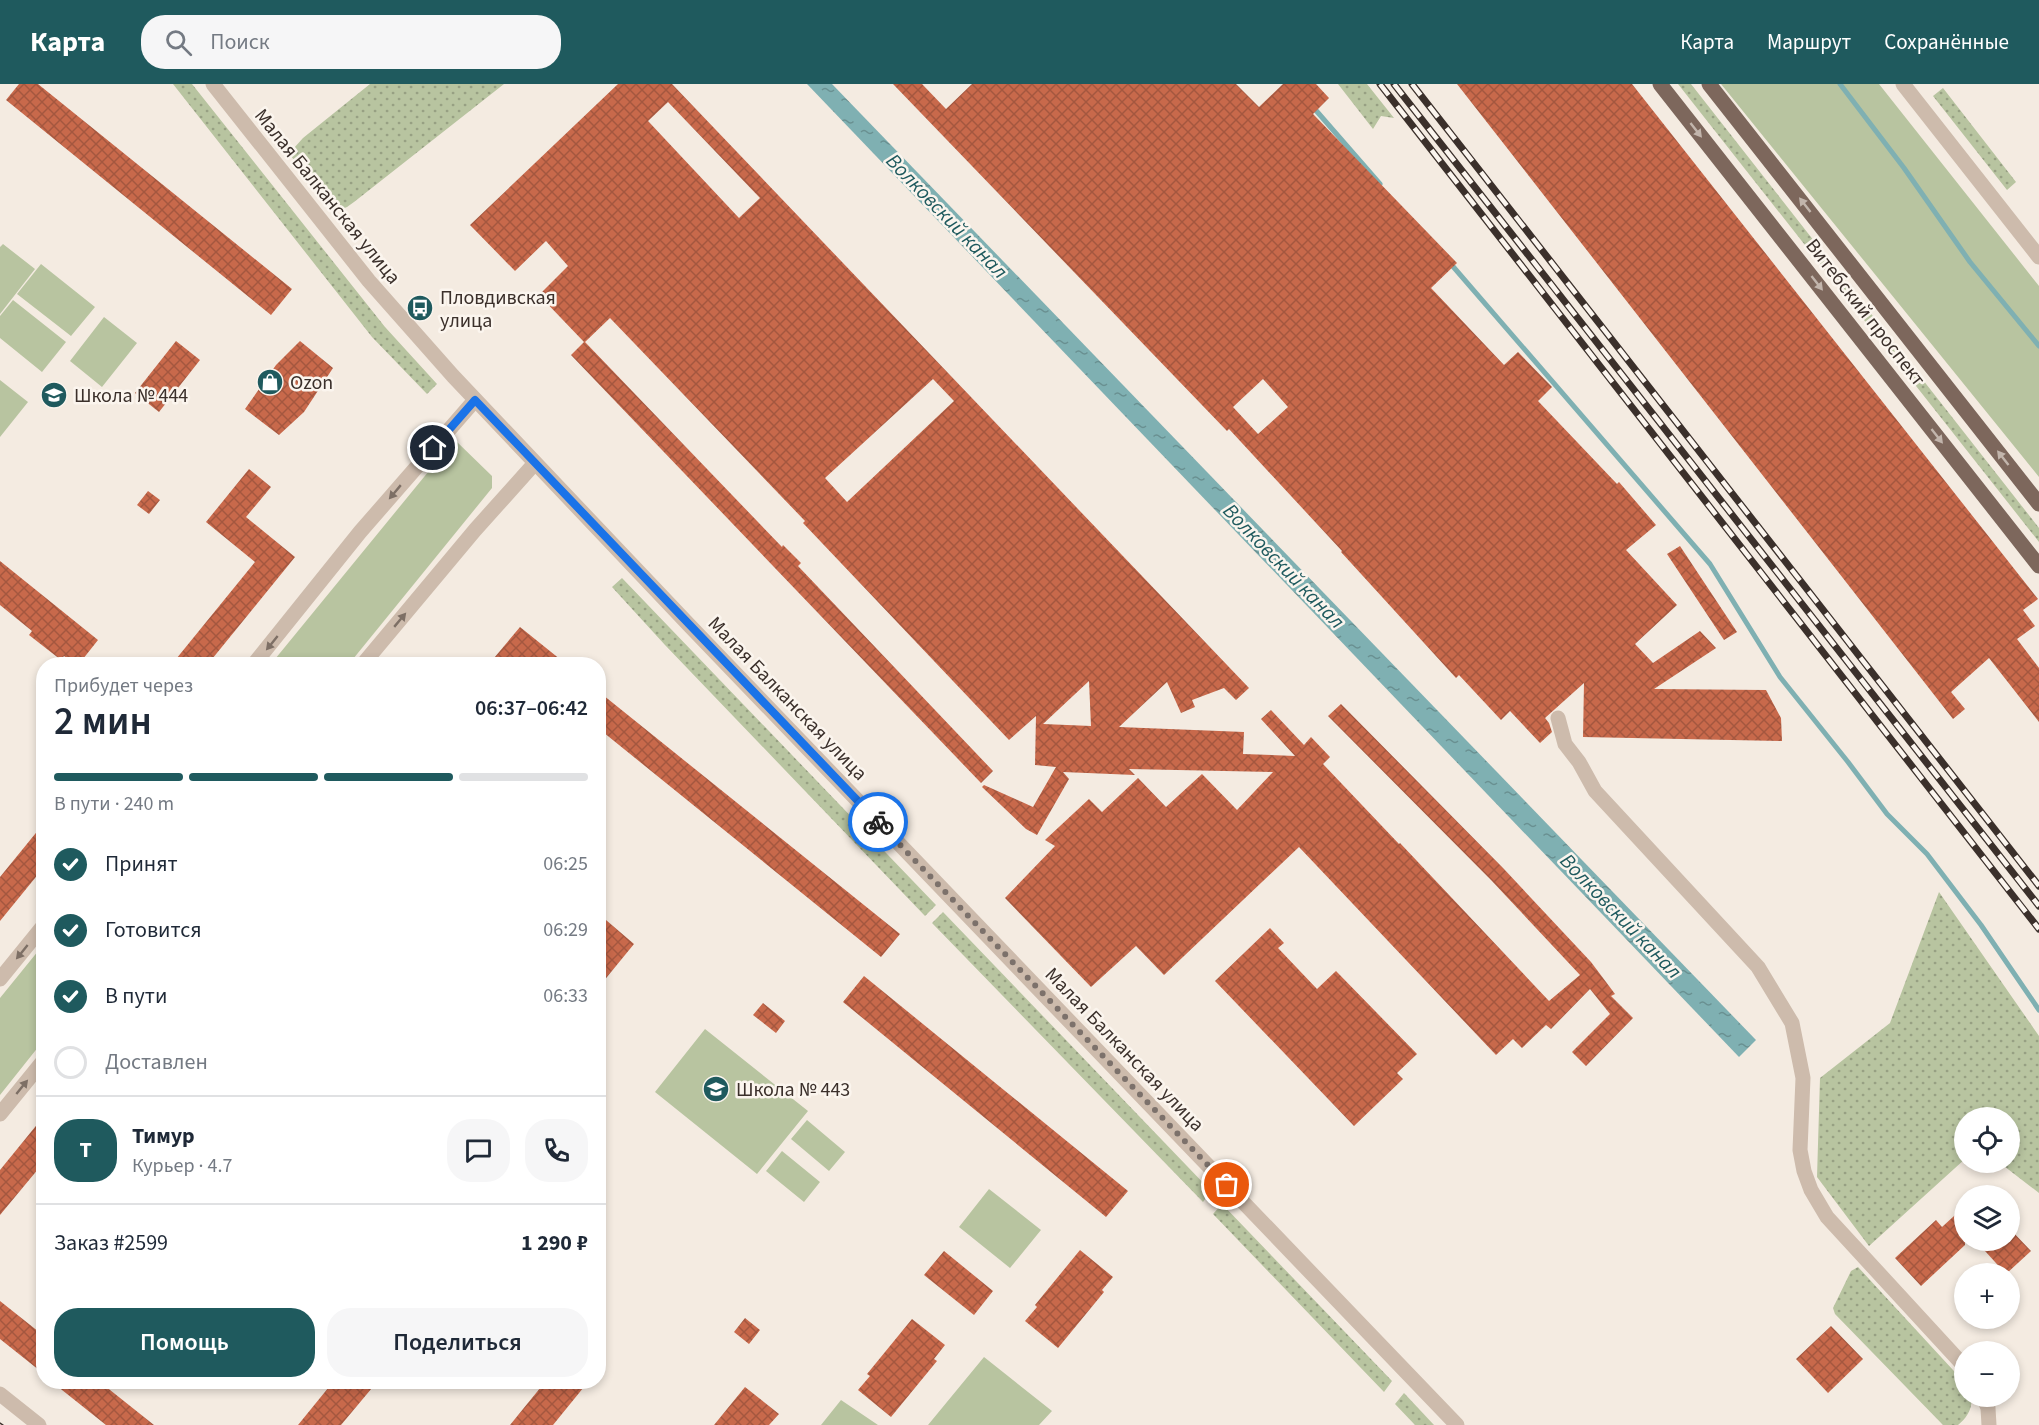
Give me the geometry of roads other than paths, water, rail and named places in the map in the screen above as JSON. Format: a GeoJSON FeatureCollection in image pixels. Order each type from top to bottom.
{"type":"FeatureCollection","features":[{"type":"Feature","properties":{"kind":"main road","name":"Витебский проспект"},"geometry":{"type":"LineString","coordinates":[[1660,84],[2039,566]]}},
{"type":"Feature","properties":{"kind":"main road","name":"Витебский проспект"},"geometry":{"type":"LineString","coordinates":[[1709,84],[2039,504]]}},
{"type":"Feature","properties":{"kind":"street","name":"Малая Балканская улица"},"geometry":{"type":"LineString","coordinates":[[213,84],[369,282],[475,400],[1457,1425]]}},
{"type":"Feature","properties":{"kind":"street"},"geometry":{"type":"LineString","coordinates":[[1903,84],[2039,257]]}},
{"type":"Feature","properties":{"kind":"street"},"geometry":{"type":"LineString","coordinates":[[260,657],[360,532],[475,400]]}},
{"type":"Feature","properties":{"kind":"street"},"geometry":{"type":"LineString","coordinates":[[369,657],[475,530],[535,463]]}},
{"type":"Feature","properties":{"kind":"street"},"geometry":{"type":"LineString","coordinates":[[1558,718],[1565,744],[1579,762],[1595,791],[1758,967],[1792,1023],[1803,1078],[1800,1150],[1811,1190],[1827,1217],[1954,1355]]}},
{"type":"Feature","properties":{"kind":"street"},"geometry":{"type":"LineString","coordinates":[[0,979],[36,935]]}},
{"type":"Feature","properties":{"kind":"street"},"geometry":{"type":"LineString","coordinates":[[0,1114],[36,1070]]}},
{"type":"Feature","properties":{"kind":"street"},"geometry":{"type":"LineString","coordinates":[[0,1394],[39,1425]]}},
{"type":"Feature","properties":{"kind":"street"},"geometry":{"type":"LineString","coordinates":[[1988,1407],[1989,1425]]}},
{"type":"Feature","properties":{"kind":"water","name":"Волковский канал"},"geometry":{"type":"Polygon","coordinates":[[[807,84],[832,84],[1756,1040],[1739,1057],[807,84]]]}},
{"type":"Feature","properties":{"kind":"waterway"},"geometry":{"type":"LineString","coordinates":[[1840,84],[1904,168],[1970,262],[2039,346]]}},
{"type":"Feature","properties":{"kind":"waterway"},"geometry":{"type":"LineString","coordinates":[[1313,107],[1380,184]]}},
{"type":"Feature","properties":{"kind":"waterway"},"geometry":{"type":"LineString","coordinates":[[1450,263],[1710,564],[1780,677],[1887,814],[1927,854],[1981,925],[2039,1010]]}},
{"type":"Feature","properties":{"kind":"railway"},"geometry":{"type":"LineString","coordinates":[[1380,84],[2039,929]]}},
{"type":"Feature","properties":{"kind":"railway"},"geometry":{"type":"LineString","coordinates":[[1394,84],[2039,906]]}},
{"type":"Feature","properties":{"kind":"railway"},"geometry":{"type":"LineString","coordinates":[[1412,84],[2039,886]]}},
{"type":"Feature","properties":{"kind":"place","name":"Пловдивская улица"},"geometry":{"type":"Point","coordinates":[420,308]}},
{"type":"Feature","properties":{"kind":"place","name":"Ozon"},"geometry":{"type":"Point","coordinates":[270,382]}},
{"type":"Feature","properties":{"kind":"place","name":"Школа № 444"},"geometry":{"type":"Point","coordinates":[54,395]}},
{"type":"Feature","properties":{"kind":"place","name":"Школа № 443"},"geometry":{"type":"Point","coordinates":[716,1089]}}]}
